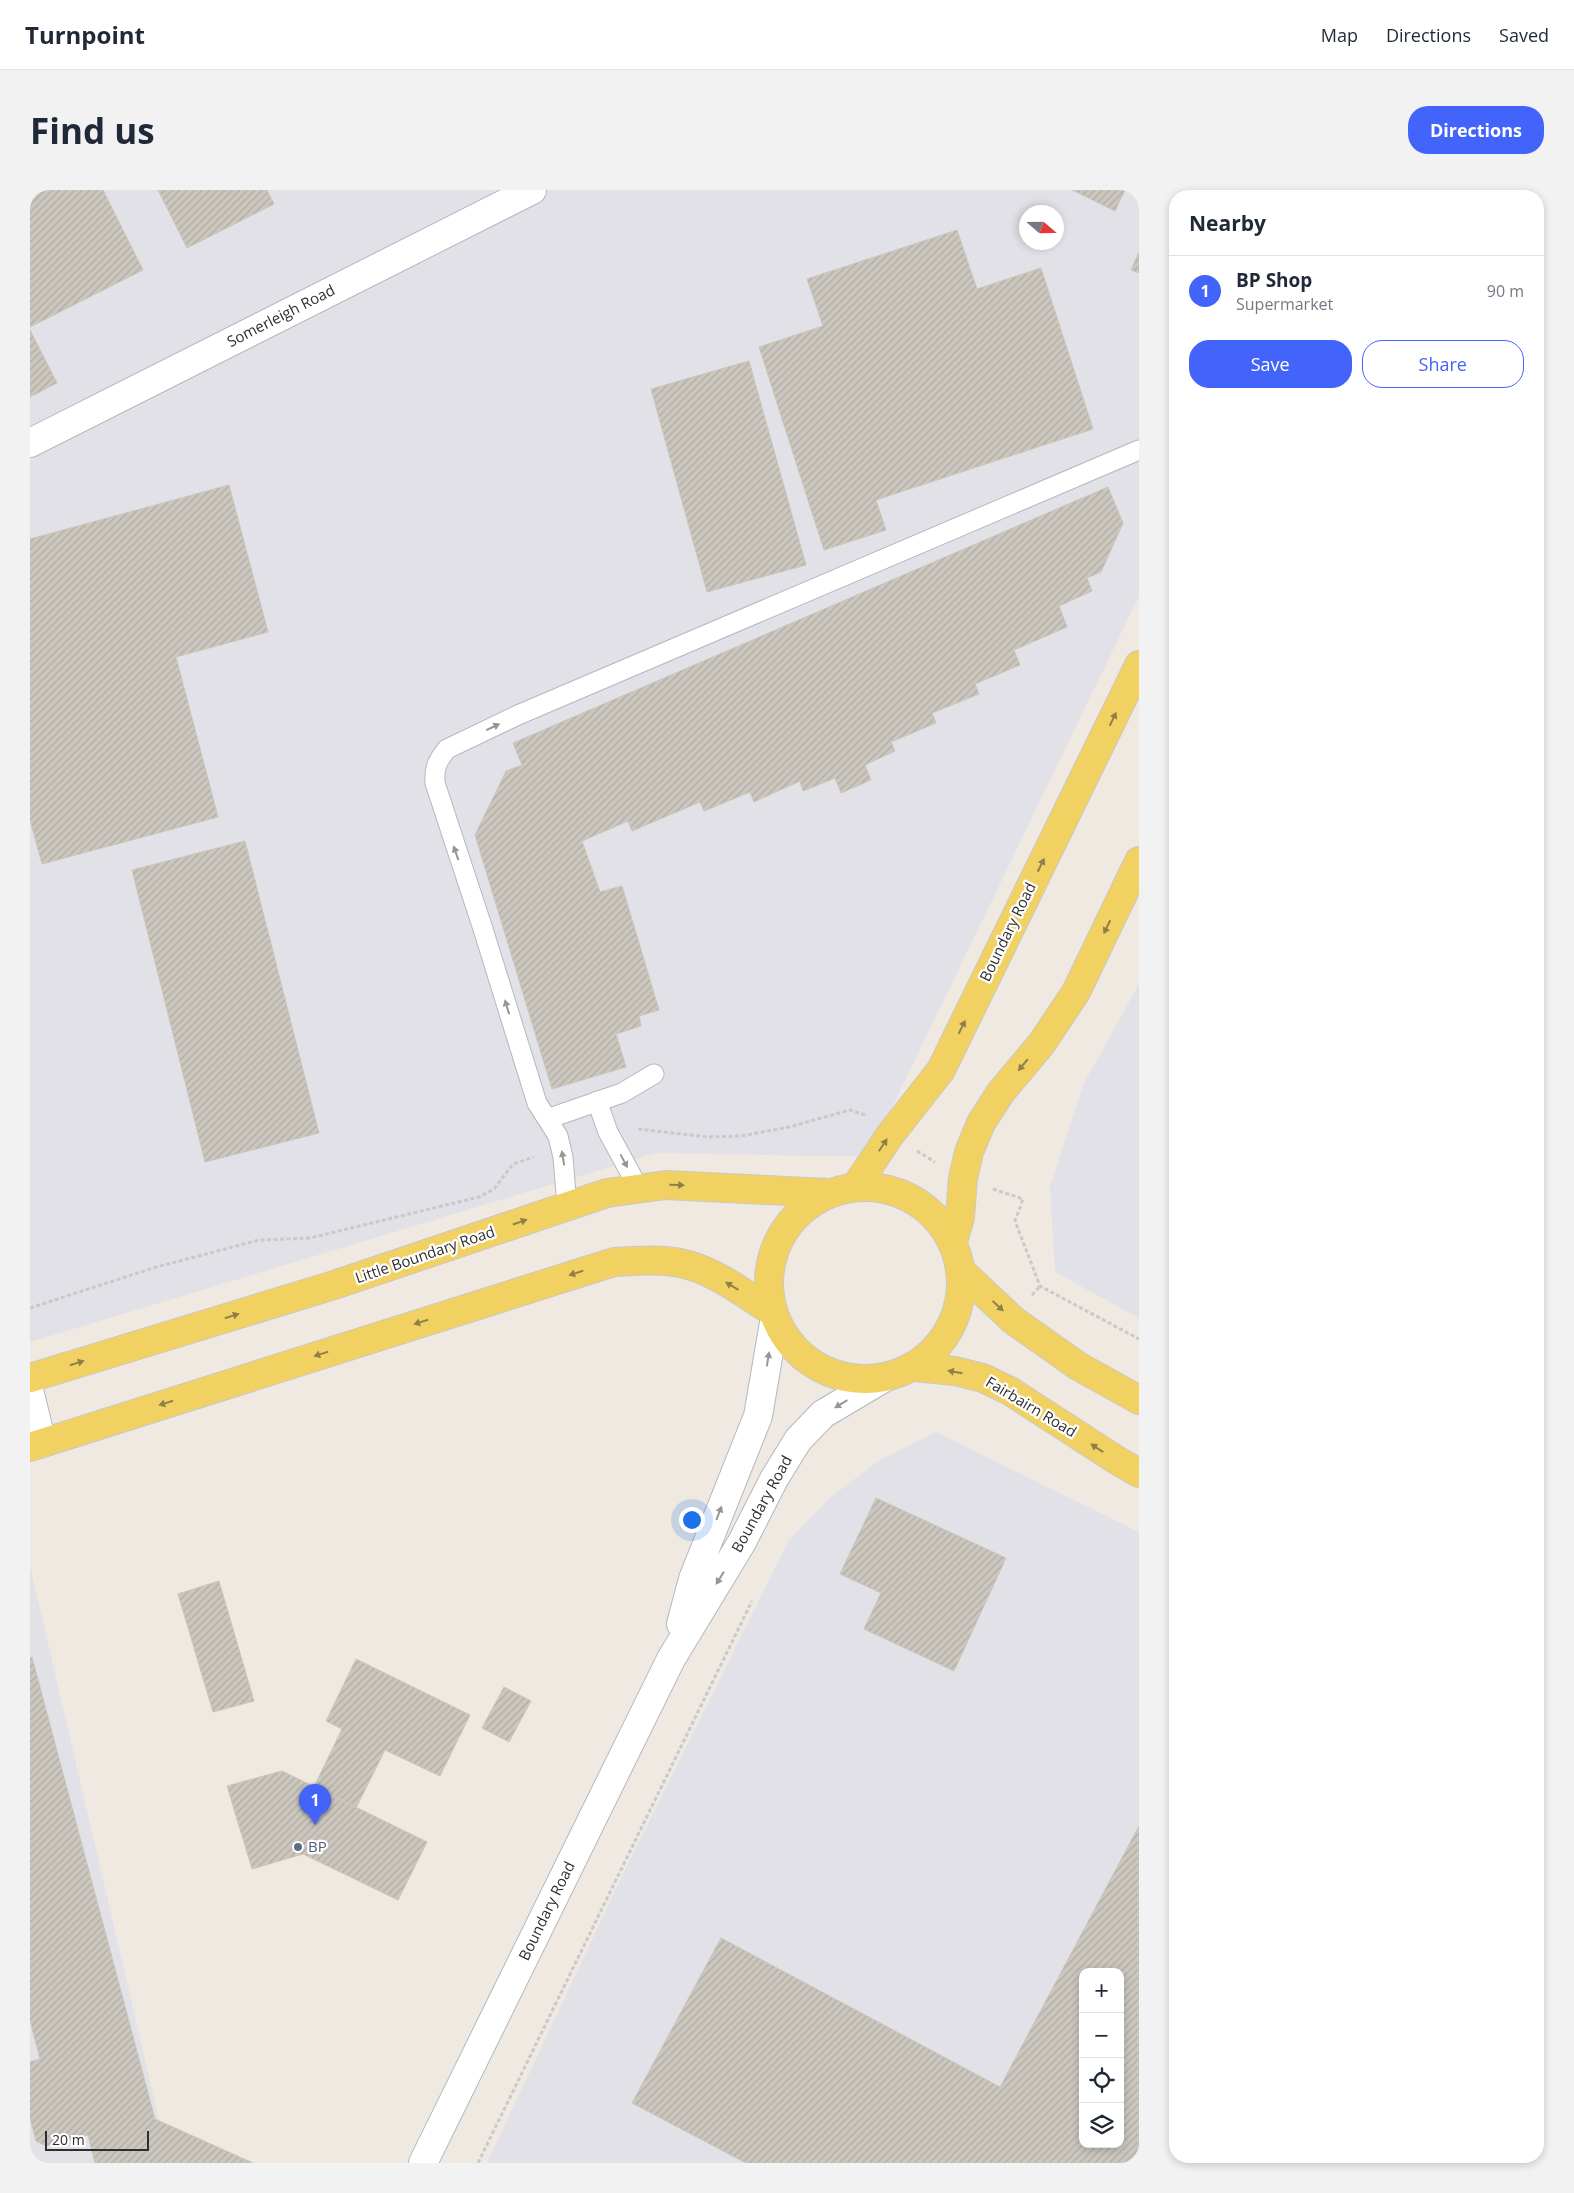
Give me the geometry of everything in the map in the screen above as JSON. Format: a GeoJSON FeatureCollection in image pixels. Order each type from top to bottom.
{"type":"FeatureCollection","features":[{"type":"Feature","properties":{"kind":"main road","name":"Boundary Road"},"geometry":{"type":"LineString","coordinates":[[856,1186],[890,1135],[941,1070],[1139,665]]}},
{"type":"Feature","properties":{"kind":"main road"},"geometry":{"type":"LineString","coordinates":[[953,1242],[960,1217],[963,1178],[968,1152],[981,1123],[1001,1092],[1042,1043],[1076,992],[1139,861]]}},
{"type":"Feature","properties":{"kind":"main road","name":"Little Boundary Road"},"geometry":{"type":"LineString","coordinates":[[30,1378],[334,1286],[607,1193],[666,1185],[827,1193]]}},
{"type":"Feature","properties":{"kind":"main road"},"geometry":{"type":"LineString","coordinates":[[856,1186],[886,1188],[914,1198],[937,1217],[953,1242],[962,1273],[961,1302],[954,1321],[937,1347],[914,1367],[882,1379],[849,1379],[818,1368],[798,1355],[785,1341],[774,1315],[768,1277],[777,1242],[798,1213],[827,1193],[856,1186]]}},
{"type":"Feature","properties":{"kind":"main road"},"geometry":{"type":"LineString","coordinates":[[36,1445],[614,1262],[654,1260],[682,1264],[712,1274],[774,1315]]}},
{"type":"Feature","properties":{"kind":"main road"},"geometry":{"type":"LineString","coordinates":[[962,1273],[1013,1320],[1078,1366],[1139,1400]]}},
{"type":"Feature","properties":{"kind":"main road","name":"Fairbairn Road"},"geometry":{"type":"LineString","coordinates":[[914,1367],[954,1371],[983,1378],[1010,1391],[1139,1473]]}},
{"type":"Feature","properties":{"kind":"street","name":"Somerleigh Road"},"geometry":{"type":"LineString","coordinates":[[30,442],[532,190]]}},
{"type":"Feature","properties":{"kind":"street","name":"Boundary Road"},"geometry":{"type":"LineString","coordinates":[[671,1659],[693,1579],[758,1416],[774,1315]]}},
{"type":"Feature","properties":{"kind":"street","name":"Boundary Road"},"geometry":{"type":"LineString","coordinates":[[423,2163],[671,1659],[742,1542],[774,1478],[798,1440],[824,1414],[882,1379]]}},
{"type":"Feature","properties":{"kind":"street"},"geometry":{"type":"LineString","coordinates":[[30,1394],[36,1445]]}},
{"type":"Feature","properties":{"kind":"lane"},"geometry":{"type":"LineString","coordinates":[[567,1207],[563,1157],[558,1136],[537,1103],[483,929],[435,784],[434,769],[447,749],[518,715],[1139,450]]}},
{"type":"Feature","properties":{"kind":"lane"},"geometry":{"type":"LineString","coordinates":[[547,1119],[622,1093],[654,1074]]}},
{"type":"Feature","properties":{"kind":"lane"},"geometry":{"type":"LineString","coordinates":[[597,1101],[608,1132],[639,1189]]}},
{"type":"Feature","properties":{"kind":"path"},"geometry":{"type":"LineString","coordinates":[[478,2163],[752,1601]]}},
{"type":"Feature","properties":{"kind":"shaded area"},"geometry":{"type":"Polygon","coordinates":[[[30,190],[1139,190],[1139,596],[868,1157],[656,1153],[30,1342],[30,190]]]}},
{"type":"Feature","properties":{"kind":"shaded area"},"geometry":{"type":"Polygon","coordinates":[[[1139,984],[1139,1318],[1055,1272],[1050,1187],[1083,1085],[1139,984]]]}},
{"type":"Feature","properties":{"kind":"shaded area"},"geometry":{"type":"Polygon","coordinates":[[[936,1432],[1139,1532],[1139,2163],[487,2163],[622,1876],[789,1540],[831,1497],[877,1462],[936,1432]]]}},
{"type":"Feature","properties":{"kind":"shaded area"},"geometry":{"type":"Polygon","coordinates":[[[30,1566],[161,2128],[255,2163],[30,2163],[30,1566]]]}},
{"type":"Feature","properties":{"kind":"building"},"geometry":{"type":"Polygon","coordinates":[[[30,190],[103,190],[143,270],[30,327],[30,190]]]}},
{"type":"Feature","properties":{"kind":"building"},"geometry":{"type":"Polygon","coordinates":[[[158,190],[267,190],[274,204],[187,248],[158,190]]]}},
{"type":"Feature","properties":{"kind":"building"},"geometry":{"type":"Polygon","coordinates":[[[1072,190],[1125,190],[1115,211],[1072,190]]]}},
{"type":"Feature","properties":{"kind":"building"},"geometry":{"type":"Polygon","coordinates":[[[957,230],[977,289],[1041,268],[1093,429],[876,500],[886,530],[824,550],[759,347],[823,326],[807,279],[957,230]]]}},
{"type":"Feature","properties":{"kind":"building"},"geometry":{"type":"Polygon","coordinates":[[[1139,252],[1139,273],[1131,270],[1139,252]]]}},
{"type":"Feature","properties":{"kind":"building"},"geometry":{"type":"Polygon","coordinates":[[[30,330],[57,383],[30,397],[30,330]]]}},
{"type":"Feature","properties":{"kind":"building"},"geometry":{"type":"Polygon","coordinates":[[[749,361],[806,565],[707,592],[651,389],[749,361]]]}},
{"type":"Feature","properties":{"kind":"building"},"geometry":{"type":"Polygon","coordinates":[[[229,485],[268,632],[176,657],[218,817],[42,864],[30,820],[30,539],[229,485]]]}},
{"type":"Feature","properties":{"kind":"building"},"geometry":{"type":"Polygon","coordinates":[[[1108,487],[1123,523],[1101,572],[1087,578],[1092,591],[1059,606],[1067,627],[1014,650],[1020,665],[975,684],[979,694],[932,713],[936,723],[891,742],[895,751],[865,765],[871,780],[841,793],[835,778],[803,791],[800,781],[754,802],[750,792],[704,811],[700,802],[632,831],[628,821],[582,841],[600,892],[622,886],[659,1010],[639,1016],[641,1026],[616,1034],[626,1067],[552,1089],[475,835],[506,771],[522,765],[513,743],[1108,487]]]}},
{"type":"Feature","properties":{"kind":"building"},"geometry":{"type":"Polygon","coordinates":[[[245,841],[319,1133],[205,1162],[132,870],[245,841]]]}},
{"type":"Feature","properties":{"kind":"building"},"geometry":{"type":"Polygon","coordinates":[[[876,1498],[1006,1558],[954,1671],[864,1629],[881,1593],[840,1574],[876,1498]]]}},
{"type":"Feature","properties":{"kind":"building"},"geometry":{"type":"Polygon","coordinates":[[[219,1581],[254,1701],[213,1712],[178,1594],[219,1581]]]}},
{"type":"Feature","properties":{"kind":"building"},"geometry":{"type":"Polygon","coordinates":[[[32,1657],[155,2119],[253,2163],[95,2163],[88,2135],[46,2146],[36,2141],[30,2118],[30,2062],[40,2059],[30,2020],[30,1658],[32,1657]]]}},
{"type":"Feature","properties":{"kind":"building"},"geometry":{"type":"Polygon","coordinates":[[[356,1659],[470,1715],[440,1776],[385,1750],[356,1808],[314,1787],[342,1729],[326,1721],[356,1659]]]}},
{"type":"Feature","properties":{"kind":"building"},"geometry":{"type":"Polygon","coordinates":[[[504,1687],[531,1701],[509,1742],[482,1728],[504,1687]]]}},
{"type":"Feature","properties":{"kind":"building"},"geometry":{"type":"Polygon","coordinates":[[[282,1771],[427,1842],[398,1900],[303,1854],[252,1869],[227,1786],[282,1771]]]}},
{"type":"Feature","properties":{"kind":"building"},"geometry":{"type":"Polygon","coordinates":[[[1139,1826],[1139,2163],[746,2163],[632,2103],[721,1938],[1000,2087],[1139,1826]]]}},
{"type":"Feature","properties":{"kind":"place","name":"BP Shop"},"geometry":{"type":"Point","coordinates":[315,1825]}},
{"type":"Feature","properties":{"kind":"place","name":"BP"},"geometry":{"type":"Point","coordinates":[298,1847]}}]}
